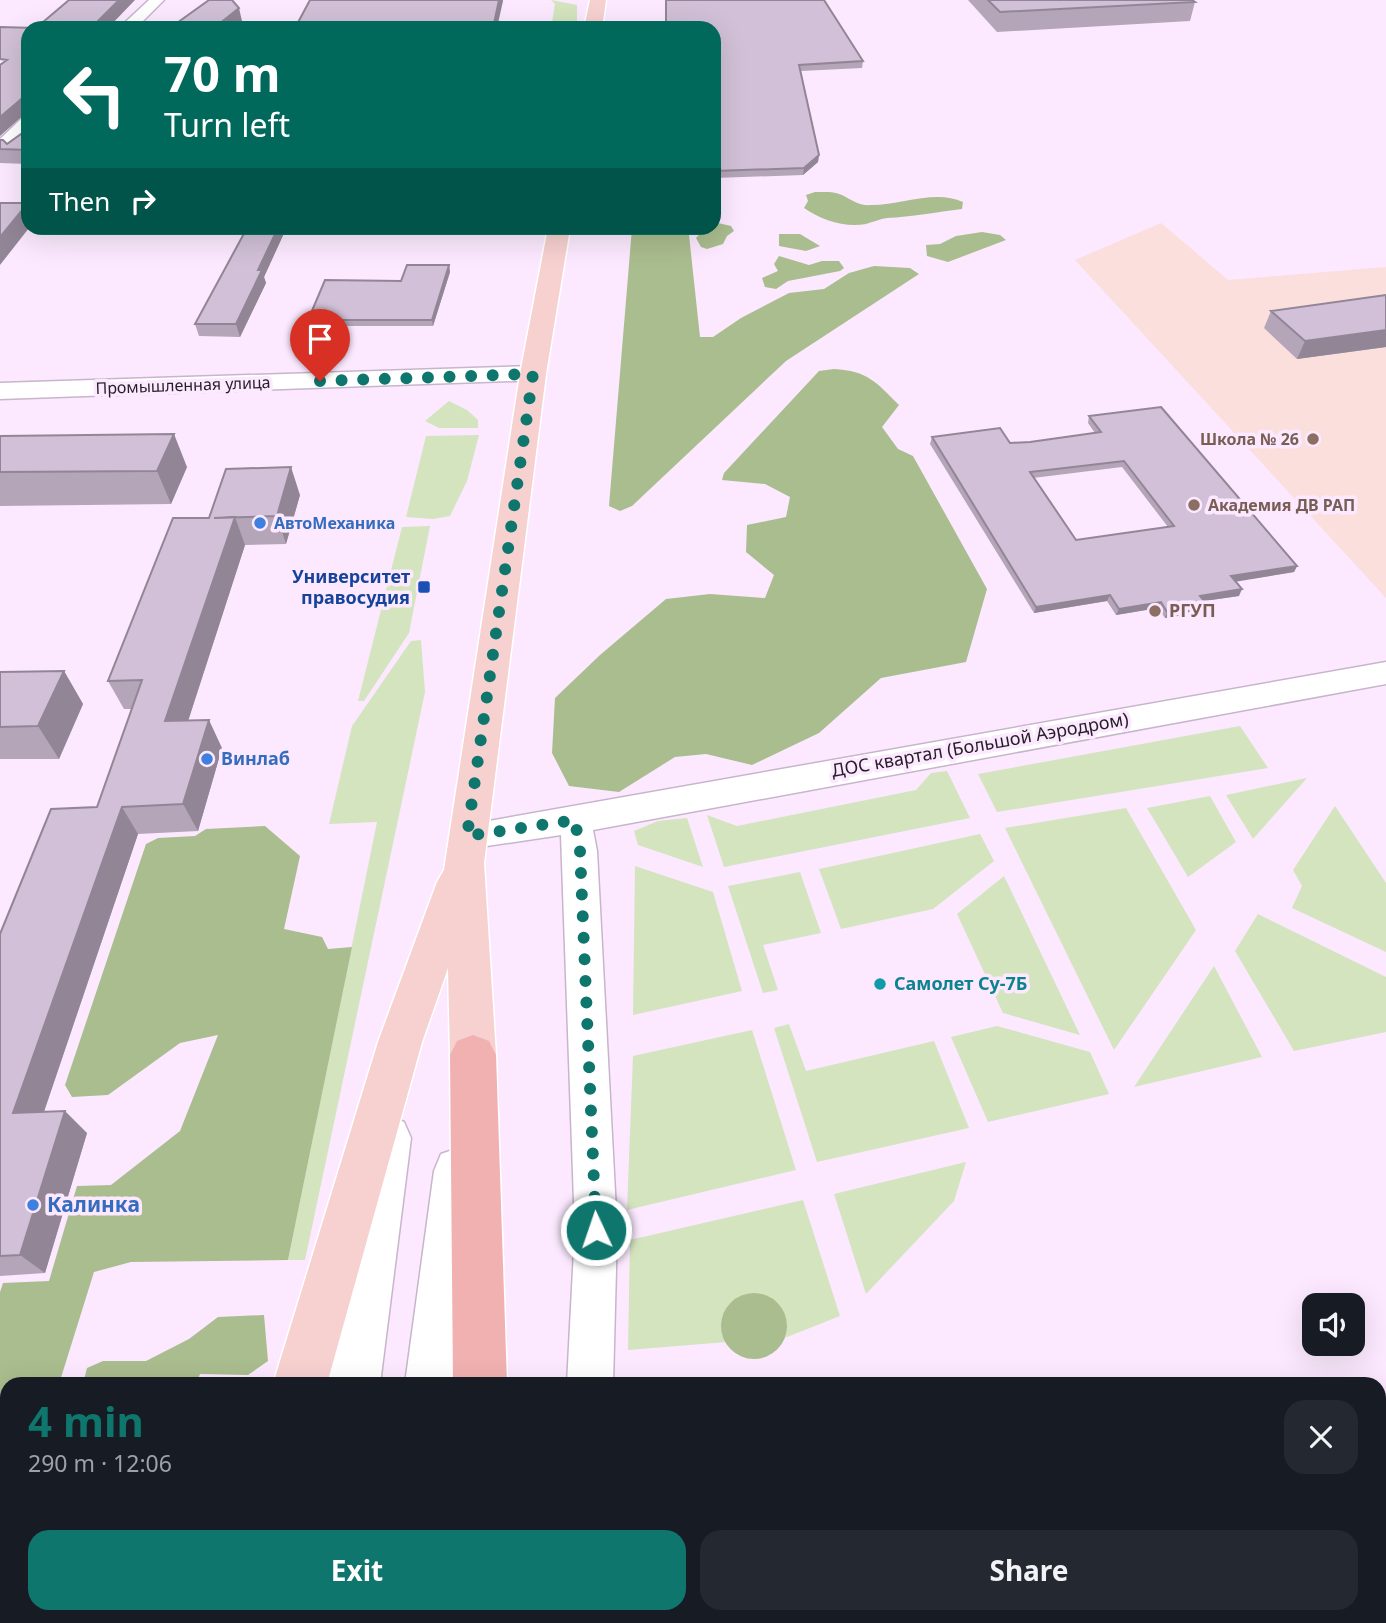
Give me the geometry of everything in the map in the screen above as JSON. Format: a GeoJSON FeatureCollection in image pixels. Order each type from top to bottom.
{"type":"FeatureCollection","features":[{"type":"Feature","properties":{"kind":"highway"},"geometry":{"type":"LineString","coordinates":[[473,1055],[480,1377]]}},
{"type":"Feature","properties":{"kind":"main road"},"geometry":{"type":"LineString","coordinates":[[594,21],[598,0]]}},
{"type":"Feature","properties":{"kind":"main road"},"geometry":{"type":"LineString","coordinates":[[473,1055],[465,849],[533,374],[558,235]]}},
{"type":"Feature","properties":{"kind":"main road"},"geometry":{"type":"LineString","coordinates":[[302,1377],[400,1042],[465,849]]}},
{"type":"Feature","properties":{"kind":"street"},"geometry":{"type":"LineString","coordinates":[[134,21],[157,0]]}},
{"type":"Feature","properties":{"kind":"street"},"geometry":{"type":"LineString","coordinates":[[0,149],[21,129]]}},
{"type":"Feature","properties":{"kind":"street","name":"Промышленная улица"},"geometry":{"type":"LineString","coordinates":[[0,391],[533,374]]}},
{"type":"Feature","properties":{"kind":"street","name":"ДОС квартал (Большой Аэродром)"},"geometry":{"type":"LineString","coordinates":[[465,849],[575,820],[1386,673]]}},
{"type":"Feature","properties":{"kind":"street"},"geometry":{"type":"LineString","coordinates":[[575,820],[580,851],[596,1230],[590,1377]]}},
{"type":"Feature","properties":{"kind":"street"},"geometry":{"type":"LineString","coordinates":[[354,1377],[400,1042]]}},
{"type":"Feature","properties":{"kind":"street"},"geometry":{"type":"LineString","coordinates":[[433,1377],[473,1055]]}},
{"type":"Feature","properties":{"kind":"shaded area","name":"Школа № 26"},"geometry":{"type":"Polygon","coordinates":[[[1161,223],[1228,280],[1386,267],[1386,598],[1075,260],[1161,223]]]}},
{"type":"Feature","properties":{"kind":"green space"},"geometry":{"type":"Polygon","coordinates":[[[551,0],[577,5],[577,21],[552,21],[555,4],[551,0]]]}},
{"type":"Feature","properties":{"kind":"green space"},"geometry":{"type":"Polygon","coordinates":[[[815,192],[836,193],[856,203],[867,205],[930,197],[953,198],[963,202],[962,209],[850,225],[826,219],[804,208],[808,201],[806,195],[815,192]]]}},
{"type":"Feature","properties":{"kind":"green space"},"geometry":{"type":"Polygon","coordinates":[[[721,224],[731,226],[734,231],[727,236],[723,244],[707,249],[701,247],[696,238],[699,235],[721,235],[721,224]]]}},
{"type":"Feature","properties":{"kind":"green space"},"geometry":{"type":"Polygon","coordinates":[[[982,232],[1000,235],[1006,240],[948,262],[927,256],[926,245],[940,244],[956,236],[982,232]]]}},
{"type":"Feature","properties":{"kind":"green space"},"geometry":{"type":"Polygon","coordinates":[[[779,234],[800,234],[820,246],[806,251],[779,246],[779,234]]]}},
{"type":"Feature","properties":{"kind":"green space"},"geometry":{"type":"Polygon","coordinates":[[[631,235],[689,235],[700,337],[713,337],[741,318],[789,293],[824,289],[849,273],[874,266],[910,268],[919,274],[786,361],[632,506],[620,511],[609,506],[631,235]]]}},
{"type":"Feature","properties":{"kind":"green space"},"geometry":{"type":"Polygon","coordinates":[[[779,256],[809,265],[822,261],[839,261],[844,268],[788,281],[776,289],[765,287],[762,278],[778,271],[774,264],[779,256]]]}},
{"type":"Feature","properties":{"kind":"green space"},"geometry":{"type":"Polygon","coordinates":[[[834,369],[855,372],[871,379],[899,405],[882,427],[898,449],[913,456],[987,589],[966,662],[881,678],[819,733],[752,765],[706,754],[675,757],[619,792],[569,786],[552,753],[555,698],[600,655],[666,599],[710,594],[765,598],[774,575],[746,552],[747,525],[786,517],[790,497],[765,484],[722,480],[724,473],[819,371],[834,369]]]}},
{"type":"Feature","properties":{"kind":"green space"},"geometry":{"type":"Polygon","coordinates":[[[449,401],[467,410],[478,420],[478,428],[439,428],[425,421],[449,401]]]}},
{"type":"Feature","properties":{"kind":"green space"},"geometry":{"type":"Polygon","coordinates":[[[479,435],[467,481],[450,516],[433,519],[406,517],[426,436],[479,435]]]}},
{"type":"Feature","properties":{"kind":"green space"},"geometry":{"type":"Polygon","coordinates":[[[430,526],[409,633],[364,701],[358,701],[402,527],[430,526]]]}},
{"type":"Feature","properties":{"kind":"green space"},"geometry":{"type":"Polygon","coordinates":[[[421,640],[425,692],[305,1260],[288,1260],[377,822],[329,824],[352,726],[411,641],[421,640]]]}},
{"type":"Feature","properties":{"kind":"green space"},"geometry":{"type":"Polygon","coordinates":[[[1240,726],[1268,768],[997,812],[978,774],[1240,726]]]}},
{"type":"Feature","properties":{"kind":"green space"},"geometry":{"type":"Polygon","coordinates":[[[947,771],[970,818],[724,867],[707,815],[737,826],[916,790],[931,773],[947,771]]]}},
{"type":"Feature","properties":{"kind":"green space"},"geometry":{"type":"Polygon","coordinates":[[[1307,778],[1253,839],[1226,795],[1307,778]]]}},
{"type":"Feature","properties":{"kind":"green space"},"geometry":{"type":"Polygon","coordinates":[[[1210,796],[1236,842],[1188,877],[1147,808],[1210,796]]]}},
{"type":"Feature","properties":{"kind":"green space"},"geometry":{"type":"Polygon","coordinates":[[[1335,806],[1386,883],[1386,952],[1292,908],[1302,886],[1293,870],[1335,806]]]}},
{"type":"Feature","properties":{"kind":"green space"},"geometry":{"type":"Polygon","coordinates":[[[1126,808],[1196,930],[1114,1050],[1005,828],[1126,808]]]}},
{"type":"Feature","properties":{"kind":"green space"},"geometry":{"type":"Polygon","coordinates":[[[687,818],[703,867],[638,845],[634,831],[658,821],[687,818]]]}},
{"type":"Feature","properties":{"kind":"green space"},"geometry":{"type":"Polygon","coordinates":[[[265,826],[300,856],[284,929],[322,937],[328,949],[352,947],[288,1260],[131,1262],[94,1272],[61,1377],[0,1377],[0,1292],[3,1283],[49,1281],[77,1186],[111,1185],[180,1131],[218,1035],[180,1043],[108,1095],[72,1097],[65,1085],[146,844],[158,838],[195,836],[206,829],[265,826]]]}},
{"type":"Feature","properties":{"kind":"green space"},"geometry":{"type":"Polygon","coordinates":[[[980,834],[994,861],[933,909],[841,929],[819,869],[980,834]]]}},
{"type":"Feature","properties":{"kind":"green space"},"geometry":{"type":"Polygon","coordinates":[[[635,866],[713,892],[742,991],[633,1015],[635,866]]]}},
{"type":"Feature","properties":{"kind":"green space"},"geometry":{"type":"Polygon","coordinates":[[[800,872],[821,933],[763,945],[778,990],[763,993],[728,886],[800,872]]]}},
{"type":"Feature","properties":{"kind":"green space"},"geometry":{"type":"Polygon","coordinates":[[[1004,876],[1080,1035],[1003,1013],[957,914],[1004,876]]]}},
{"type":"Feature","properties":{"kind":"green space"},"geometry":{"type":"Polygon","coordinates":[[[1258,914],[1386,977],[1386,1032],[1294,1051],[1235,951],[1258,914]]]}},
{"type":"Feature","properties":{"kind":"green space"},"geometry":{"type":"Polygon","coordinates":[[[1214,966],[1262,1057],[1134,1087],[1214,966]]]}},
{"type":"Feature","properties":{"kind":"green space"},"geometry":{"type":"Polygon","coordinates":[[[789,1024],[806,1071],[934,1041],[969,1128],[817,1162],[774,1028],[789,1024]]]}},
{"type":"Feature","properties":{"kind":"green space"},"geometry":{"type":"Polygon","coordinates":[[[997,1026],[1090,1052],[1109,1094],[988,1122],[951,1037],[997,1026]]]}},
{"type":"Feature","properties":{"kind":"green space"},"geometry":{"type":"Polygon","coordinates":[[[752,1030],[796,1170],[627,1210],[633,1056],[752,1030]]]}},
{"type":"Feature","properties":{"kind":"green space"},"geometry":{"type":"Polygon","coordinates":[[[966,1162],[954,1201],[866,1294],[834,1194],[966,1162]]]}},
{"type":"Feature","properties":{"kind":"green space"},"geometry":{"type":"Polygon","coordinates":[[[803,1200],[840,1316],[787,1337],[628,1350],[630,1240],[803,1200]]]}},
{"type":"Feature","properties":{"kind":"green space"},"geometry":{"type":"Polygon","coordinates":[[[754,1293],[767,1296],[777,1303],[784,1313],[787,1326],[784,1339],[777,1349],[767,1356],[754,1359],[741,1356],[731,1349],[724,1339],[721,1326],[724,1313],[731,1303],[741,1296],[754,1293]]]}},
{"type":"Feature","properties":{"kind":"green space"},"geometry":{"type":"Polygon","coordinates":[[[264,1315],[268,1361],[248,1375],[85,1377],[87,1368],[103,1361],[146,1361],[189,1339],[218,1317],[264,1315]]]}},
{"type":"Feature","properties":{"kind":"building"},"geometry":{"type":"Polygon","coordinates":[[[69,0],[119,0],[98,21],[44,21],[69,0]]]}},
{"type":"Feature","properties":{"kind":"building"},"geometry":{"type":"Polygon","coordinates":[[[209,0],[232,0],[239,8],[223,21],[180,21],[209,0]]]}},
{"type":"Feature","properties":{"kind":"building"},"geometry":{"type":"Polygon","coordinates":[[[310,0],[499,0],[494,21],[299,21],[310,0]]]}},
{"type":"Feature","properties":{"kind":"building"},"geometry":{"type":"Polygon","coordinates":[[[666,0],[824,0],[863,61],[799,65],[819,155],[804,168],[721,171],[721,21],[666,21],[666,0]]]}},
{"type":"Feature","properties":{"kind":"building"},"geometry":{"type":"Polygon","coordinates":[[[988,0],[1192,0],[1195,2],[1000,12],[988,0]]]}},
{"type":"Feature","properties":{"kind":"building"},"geometry":{"type":"Polygon","coordinates":[[[0,27],[21,28],[21,99],[0,117],[0,65],[7,60],[0,59],[0,27]]]}},
{"type":"Feature","properties":{"kind":"building"},"geometry":{"type":"Polygon","coordinates":[[[21,134],[21,150],[0,149],[0,140],[7,144],[21,134]]]}},
{"type":"Feature","properties":{"kind":"building"},"geometry":{"type":"Polygon","coordinates":[[[0,203],[21,203],[21,212],[0,237],[0,203]]]}},
{"type":"Feature","properties":{"kind":"building"},"geometry":{"type":"Polygon","coordinates":[[[243,235],[275,235],[258,270],[262,270],[236,324],[195,324],[243,235]]]}},
{"type":"Feature","properties":{"kind":"building"},"geometry":{"type":"Polygon","coordinates":[[[407,265],[449,265],[432,320],[341,320],[336,332],[303,332],[325,280],[401,281],[407,265]]]}},
{"type":"Feature","properties":{"kind":"building"},"geometry":{"type":"Polygon","coordinates":[[[1386,295],[1386,330],[1305,341],[1271,311],[1386,295]]]}},
{"type":"Feature","properties":{"kind":"building","name":"Академия ДВ РАП"},"geometry":{"type":"Polygon","coordinates":[[[1161,407],[1297,566],[1231,576],[1242,589],[1200,596],[1207,605],[1167,612],[1161,602],[1119,609],[1110,595],[1036,607],[932,437],[1000,428],[1010,443],[1101,432],[1089,416],[1161,407]],[[1124,461],[1030,472],[1076,540],[1174,526],[1124,461]]]}},
{"type":"Feature","properties":{"kind":"building"},"geometry":{"type":"Polygon","coordinates":[[[174,434],[157,471],[0,472],[0,436],[174,434]]]}},
{"type":"Feature","properties":{"kind":"building"},"geometry":{"type":"Polygon","coordinates":[[[291,467],[277,516],[235,517],[165,721],[209,720],[183,804],[122,807],[13,1113],[65,1111],[20,1255],[0,1256],[0,934],[51,809],[97,807],[142,680],[108,681],[173,518],[209,518],[226,469],[291,467]]]}},
{"type":"Feature","properties":{"kind":"building"},"geometry":{"type":"Polygon","coordinates":[[[64,671],[38,726],[0,727],[0,672],[64,671]]]}},
{"type":"Feature","properties":{"kind":"place","name":"Школа № 26"},"geometry":{"type":"Point","coordinates":[1313,439]}},
{"type":"Feature","properties":{"kind":"place","name":"Академия ДВ РАП"},"geometry":{"type":"Point","coordinates":[1194,505]}},
{"type":"Feature","properties":{"kind":"place","name":"АвтоМеханика"},"geometry":{"type":"Point","coordinates":[260,523]}},
{"type":"Feature","properties":{"kind":"place","name":"Университет правосудия"},"geometry":{"type":"Point","coordinates":[424,587]}},
{"type":"Feature","properties":{"kind":"place","name":"РГУП"},"geometry":{"type":"Point","coordinates":[1155,611]}},
{"type":"Feature","properties":{"kind":"place","name":"Винлаб"},"geometry":{"type":"Point","coordinates":[207,759]}},
{"type":"Feature","properties":{"kind":"place","name":"Самолет Су-7Б"},"geometry":{"type":"Point","coordinates":[880,984]}},
{"type":"Feature","properties":{"kind":"place","name":"Калинка"},"geometry":{"type":"Point","coordinates":[33,1205]}},
{"type":"Feature","properties":{"kind":"route"},"geometry":{"type":"LineString","coordinates":[[320,381],[533,374],[467,836],[575,820],[580,851],[596,1230]]}}]}
